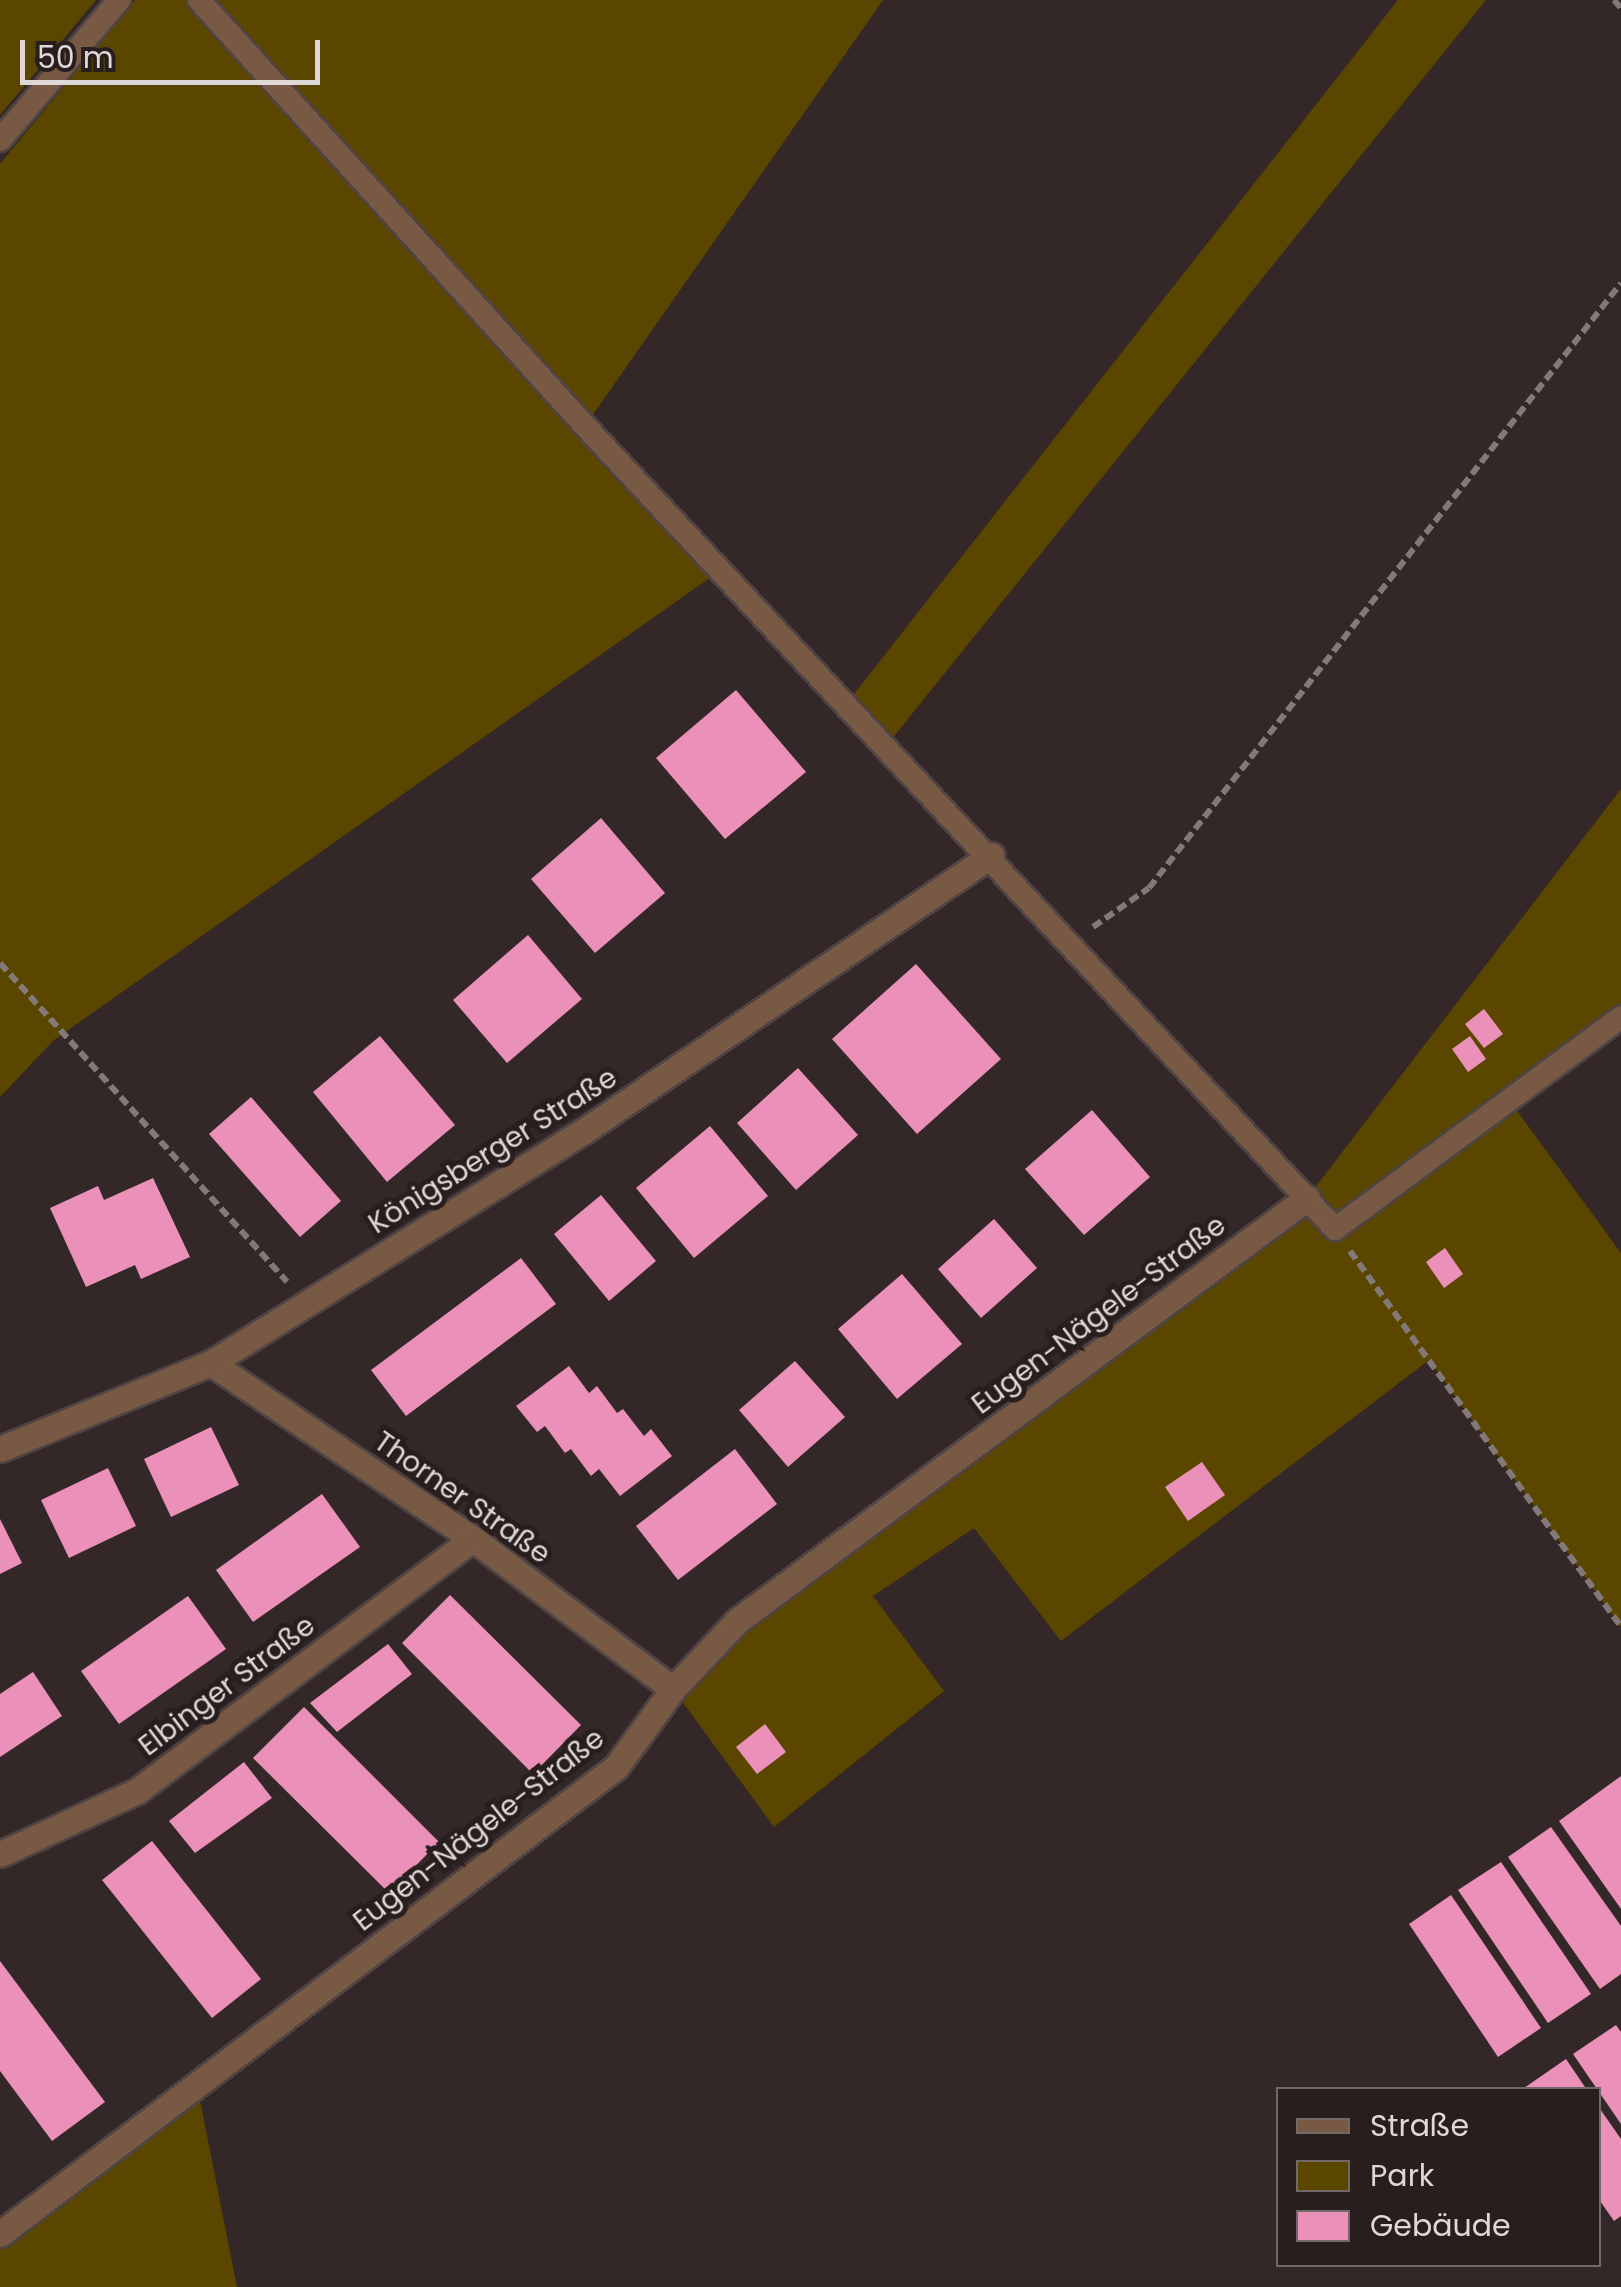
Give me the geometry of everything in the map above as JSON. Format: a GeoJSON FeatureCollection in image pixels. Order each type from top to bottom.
{"type":"FeatureCollection","features":[{"type":"Feature","properties":{"kind":"street","name":"Königsberger Straße"},"geometry":{"type":"LineString","coordinates":[[0,1449],[211,1363],[584,1131],[991,855]]}},
{"type":"Feature","properties":{"kind":"street","name":"Eugen-Nägele-Straße"},"geometry":{"type":"LineString","coordinates":[[0,2234],[616,1767],[673,1688],[737,1621],[1307,1198]]}},
{"type":"Feature","properties":{"kind":"street","name":"Thorner Straße"},"geometry":{"type":"LineString","coordinates":[[211,1363],[473,1539],[673,1688]]}},
{"type":"Feature","properties":{"kind":"street","name":"Elbinger Straße"},"geometry":{"type":"LineString","coordinates":[[0,1854],[137,1791],[473,1539]]}},
{"type":"Feature","properties":{"kind":"lane"},"geometry":{"type":"LineString","coordinates":[[0,140],[120,0]]}},
{"type":"Feature","properties":{"kind":"lane"},"geometry":{"type":"LineString","coordinates":[[199,0],[584,426],[991,855],[1335,1230],[1621,1017]]}},
{"type":"Feature","properties":{"kind":"path"},"geometry":{"type":"LineString","coordinates":[[1614,0],[1621,8]]}},
{"type":"Feature","properties":{"kind":"path"},"geometry":{"type":"LineString","coordinates":[[1071,942],[1149,888],[1621,283]]}},
{"type":"Feature","properties":{"kind":"path"},"geometry":{"type":"LineString","coordinates":[[0,963],[134,1105],[306,1304]]}},
{"type":"Feature","properties":{"kind":"path"},"geometry":{"type":"LineString","coordinates":[[1335,1230],[1621,1627]]}},
{"type":"Feature","properties":{"kind":"green space"},"geometry":{"type":"Polygon","coordinates":[[[0,0],[96,0],[0,115],[0,0]]]}},
{"type":"Feature","properties":{"kind":"green space"},"geometry":{"type":"Polygon","coordinates":[[[135,0],[883,0],[585,426],[721,570],[54,1040],[0,1097],[0,164],[135,0]]]}},
{"type":"Feature","properties":{"kind":"green space"},"geometry":{"type":"Polygon","coordinates":[[[1398,0],[1486,0],[887,745],[847,703],[1398,0]]]}},
{"type":"Feature","properties":{"kind":"green space"},"geometry":{"type":"Polygon","coordinates":[[[1621,789],[1621,1017],[1509,1100],[1621,1253],[1621,1627],[1429,1360],[1061,1641],[974,1528],[873,1596],[944,1691],[774,1827],[673,1689],[737,1621],[1307,1198],[1621,789]]]}},
{"type":"Feature","properties":{"kind":"green space"},"geometry":{"type":"Polygon","coordinates":[[[197,2085],[237,2287],[0,2287],[0,2234],[197,2085]]]}},
{"type":"Feature","properties":{"kind":"building"},"geometry":{"type":"Polygon","coordinates":[[[736,690],[806,772],[725,839],[656,758],[736,690]]]}},
{"type":"Feature","properties":{"kind":"building"},"geometry":{"type":"Polygon","coordinates":[[[601,818],[665,893],[595,953],[531,879],[601,818]]]}},
{"type":"Feature","properties":{"kind":"building"},"geometry":{"type":"Polygon","coordinates":[[[528,935],[582,999],[507,1063],[453,1000],[528,935]]]}},
{"type":"Feature","properties":{"kind":"building"},"geometry":{"type":"Polygon","coordinates":[[[916,964],[1001,1059],[917,1134],[832,1039],[916,964]]]}},
{"type":"Feature","properties":{"kind":"building"},"geometry":{"type":"Polygon","coordinates":[[[1484,1009],[1503,1034],[1484,1048],[1465,1024],[1484,1009]]]}},
{"type":"Feature","properties":{"kind":"building"},"geometry":{"type":"Polygon","coordinates":[[[380,1036],[455,1125],[387,1182],[313,1092],[380,1036]]]}},
{"type":"Feature","properties":{"kind":"building"},"geometry":{"type":"Polygon","coordinates":[[[1470,1036],[1486,1059],[1468,1072],[1452,1049],[1470,1036]]]}},
{"type":"Feature","properties":{"kind":"building"},"geometry":{"type":"Polygon","coordinates":[[[798,1068],[858,1135],[796,1190],[737,1123],[798,1068]]]}},
{"type":"Feature","properties":{"kind":"building"},"geometry":{"type":"Polygon","coordinates":[[[251,1097],[341,1201],[300,1237],[209,1134],[251,1097]]]}},
{"type":"Feature","properties":{"kind":"building"},"geometry":{"type":"Polygon","coordinates":[[[1092,1110],[1150,1177],[1084,1235],[1025,1169],[1092,1110]]]}},
{"type":"Feature","properties":{"kind":"building"},"geometry":{"type":"Polygon","coordinates":[[[710,1126],[768,1196],[694,1258],[636,1188],[710,1126]]]}},
{"type":"Feature","properties":{"kind":"building"},"geometry":{"type":"Polygon","coordinates":[[[153,1178],[190,1257],[141,1279],[135,1265],[86,1287],[50,1208],[98,1186],[104,1200],[153,1178]]]}},
{"type":"Feature","properties":{"kind":"building"},"geometry":{"type":"Polygon","coordinates":[[[601,1195],[656,1261],[609,1301],[554,1234],[601,1195]]]}},
{"type":"Feature","properties":{"kind":"building"},"geometry":{"type":"Polygon","coordinates":[[[994,1219],[1037,1268],[981,1318],[938,1269],[994,1219]]]}},
{"type":"Feature","properties":{"kind":"building"},"geometry":{"type":"Polygon","coordinates":[[[1445,1248],[1463,1274],[1444,1288],[1426,1262],[1445,1248]]]}},
{"type":"Feature","properties":{"kind":"building"},"geometry":{"type":"Polygon","coordinates":[[[521,1258],[556,1304],[406,1416],[371,1370],[521,1258]]]}},
{"type":"Feature","properties":{"kind":"building"},"geometry":{"type":"Polygon","coordinates":[[[902,1274],[962,1344],[897,1399],[838,1329],[902,1274]]]}},
{"type":"Feature","properties":{"kind":"building"},"geometry":{"type":"Polygon","coordinates":[[[795,1361],[845,1417],[788,1467],[739,1410],[795,1361]]]}},
{"type":"Feature","properties":{"kind":"building"},"geometry":{"type":"Polygon","coordinates":[[[569,1366],[589,1393],[597,1386],[617,1413],[623,1409],[644,1436],[651,1429],[672,1456],[620,1496],[599,1469],[591,1476],[571,1449],[565,1453],[545,1426],[537,1432],[516,1406],[569,1366]]]}},
{"type":"Feature","properties":{"kind":"building"},"geometry":{"type":"Polygon","coordinates":[[[211,1427],[239,1485],[171,1517],[144,1459],[211,1427]]]}},
{"type":"Feature","properties":{"kind":"building"},"geometry":{"type":"Polygon","coordinates":[[[735,1449],[777,1504],[678,1580],[636,1526],[735,1449]]]}},
{"type":"Feature","properties":{"kind":"building"},"geometry":{"type":"Polygon","coordinates":[[[1202,1462],[1225,1495],[1188,1521],[1165,1487],[1202,1462]]]}},
{"type":"Feature","properties":{"kind":"building"},"geometry":{"type":"Polygon","coordinates":[[[108,1468],[136,1526],[69,1558],[41,1500],[108,1468]]]}},
{"type":"Feature","properties":{"kind":"building"},"geometry":{"type":"Polygon","coordinates":[[[322,1494],[360,1547],[253,1622],[216,1570],[322,1494]]]}},
{"type":"Feature","properties":{"kind":"building"},"geometry":{"type":"Polygon","coordinates":[[[0,1519],[22,1563],[0,1574],[0,1519]]]}},
{"type":"Feature","properties":{"kind":"building"},"geometry":{"type":"Polygon","coordinates":[[[450,1595],[581,1725],[533,1774],[402,1643],[450,1595]]]}},
{"type":"Feature","properties":{"kind":"building"},"geometry":{"type":"Polygon","coordinates":[[[188,1596],[226,1649],[119,1724],[81,1671],[188,1596]]]}},
{"type":"Feature","properties":{"kind":"building"},"geometry":{"type":"Polygon","coordinates":[[[388,1644],[412,1674],[337,1732],[310,1703],[388,1644]]]}},
{"type":"Feature","properties":{"kind":"building"},"geometry":{"type":"Polygon","coordinates":[[[33,1672],[62,1716],[0,1757],[0,1694],[33,1672]]]}},
{"type":"Feature","properties":{"kind":"building"},"geometry":{"type":"Polygon","coordinates":[[[304,1707],[439,1842],[389,1893],[253,1758],[304,1707]]]}},
{"type":"Feature","properties":{"kind":"building"},"geometry":{"type":"Polygon","coordinates":[[[765,1724],[786,1752],[757,1774],[736,1747],[765,1724]]]}},
{"type":"Feature","properties":{"kind":"building"},"geometry":{"type":"Polygon","coordinates":[[[244,1762],[272,1798],[195,1853],[169,1821],[244,1762]]]}},
{"type":"Feature","properties":{"kind":"building"},"geometry":{"type":"Polygon","coordinates":[[[1621,1776],[1621,1909],[1559,1821],[1621,1776]]]}},
{"type":"Feature","properties":{"kind":"building"},"geometry":{"type":"Polygon","coordinates":[[[1551,1827],[1621,1926],[1621,1974],[1600,1989],[1508,1857],[1551,1827]]]}},
{"type":"Feature","properties":{"kind":"building"},"geometry":{"type":"Polygon","coordinates":[[[152,1841],[261,1979],[212,2018],[102,1880],[152,1841]]]}},
{"type":"Feature","properties":{"kind":"building"},"geometry":{"type":"Polygon","coordinates":[[[1501,1862],[1591,1994],[1548,2023],[1458,1890],[1501,1862]]]}},
{"type":"Feature","properties":{"kind":"building"},"geometry":{"type":"Polygon","coordinates":[[[1451,1895],[1541,2028],[1498,2057],[1409,1924],[1451,1895]]]}},
{"type":"Feature","properties":{"kind":"building"},"geometry":{"type":"Polygon","coordinates":[[[0,1961],[105,2102],[52,2141],[0,2071],[0,1961]]]}},
{"type":"Feature","properties":{"kind":"building"},"geometry":{"type":"Polygon","coordinates":[[[1616,2025],[1621,2032],[1621,2124],[1601,2095],[1601,2087],[1596,2087],[1573,2054],[1616,2025]]]}},
{"type":"Feature","properties":{"kind":"building"},"geometry":{"type":"Polygon","coordinates":[[[1566,2059],[1585,2087],[1525,2087],[1566,2059]]]}},
{"type":"Feature","properties":{"kind":"building"},"geometry":{"type":"Polygon","coordinates":[[[1601,2110],[1621,2139],[1621,2216],[1614,2221],[1601,2202],[1601,2110]]]}}]}
